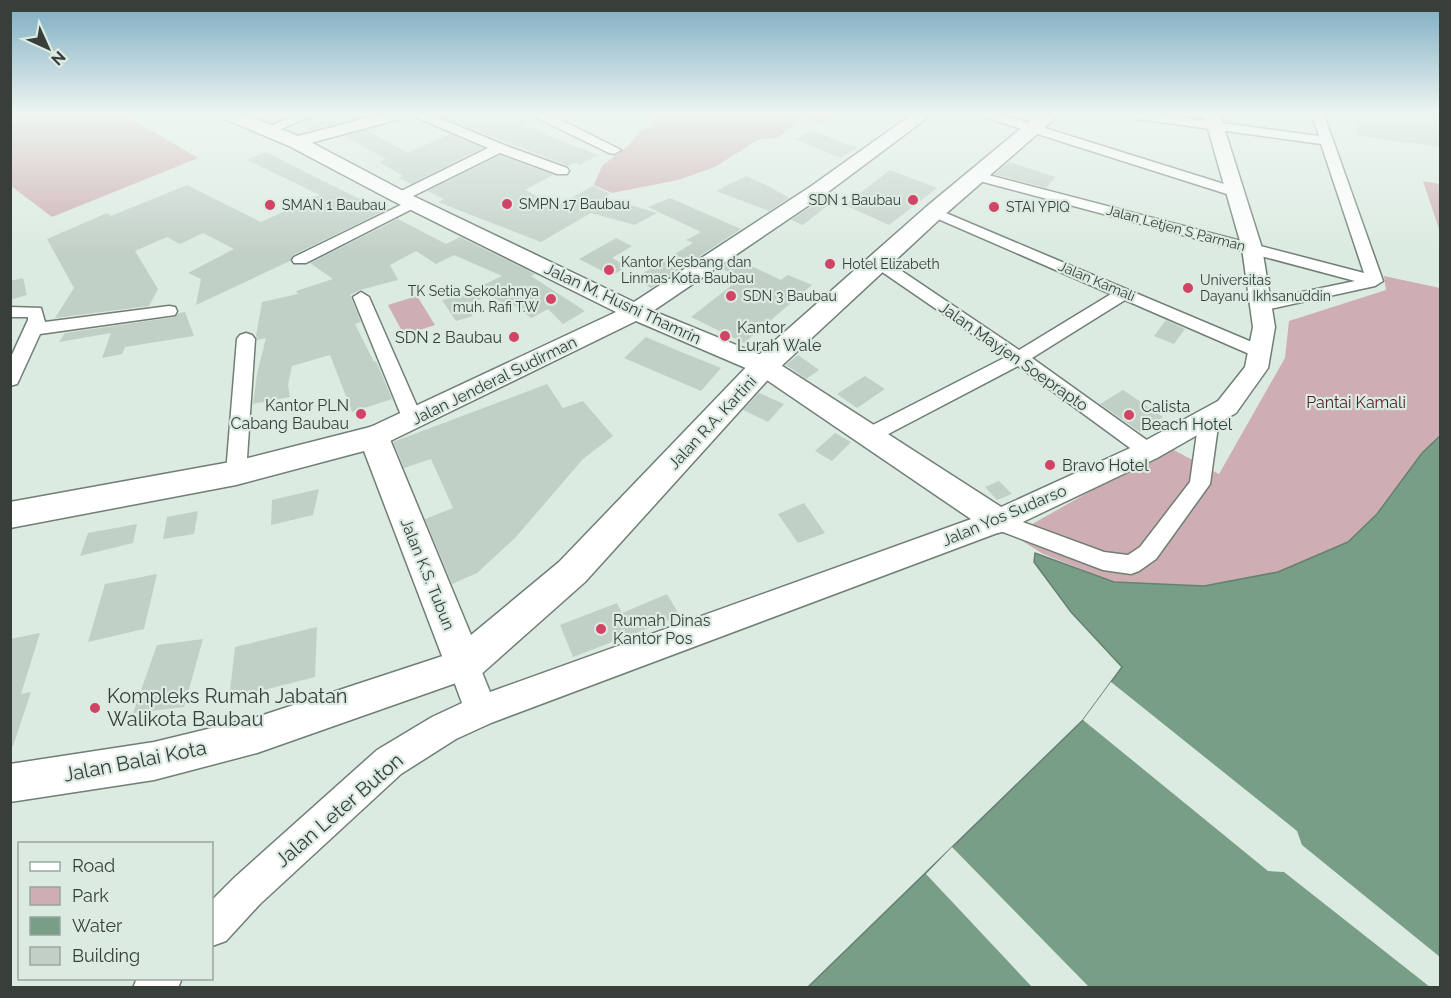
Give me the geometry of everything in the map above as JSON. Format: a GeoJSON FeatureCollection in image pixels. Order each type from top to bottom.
{"type":"FeatureCollection","features":[{"type":"Feature","properties":{"kind":"highway","name":"Jalan R.A. Kartini"},"geometry":{"type":"LineString","coordinates":[[464,665],[572,572],[764,366],[934,212],[994,162]]}},
{"type":"Feature","properties":{"kind":"highway","name":"Jalan Jenderal Sudirman"},"geometry":{"type":"LineString","coordinates":[[10,515],[236,473],[374,437]]}},
{"type":"Feature","properties":{"kind":"highway","name":"Jalan K.S. Tubun"},"geometry":{"type":"LineString","coordinates":[[374,437],[464,665]]}},
{"type":"Feature","properties":{"kind":"main road","name":"Jalan M. Husni Thamrin"},"geometry":{"type":"LineString","coordinates":[[333,162],[406,200],[635,312],[764,366],[998,521]]}},
{"type":"Feature","properties":{"kind":"main road","name":"Jalan Jenderal Sudirman"},"geometry":{"type":"LineString","coordinates":[[374,437],[635,312],[858,162]]}},
{"type":"Feature","properties":{"kind":"main road","name":"Jalan Balai Kota"},"geometry":{"type":"LineString","coordinates":[[10,783],[154,761],[257,735],[464,665]]}},
{"type":"Feature","properties":{"kind":"street"},"geometry":{"type":"LineString","coordinates":[[300,260],[475,162]]}},
{"type":"Feature","properties":{"kind":"street"},"geometry":{"type":"LineString","coordinates":[[536,162],[562,171]]}},
{"type":"Feature","properties":{"kind":"street"},"geometry":{"type":"LineString","coordinates":[[1151,162],[1235,192]]}},
{"type":"Feature","properties":{"kind":"street","name":"Jalan Yos Sudarso"},"geometry":{"type":"LineString","coordinates":[[481,711],[998,521],[1148,451],[1227,407],[1256,368],[1264,327],[1252,248],[1227,162]]}},
{"type":"Feature","properties":{"kind":"street"},"geometry":{"type":"LineString","coordinates":[[1262,306],[1375,281],[1333,162]]}},
{"type":"Feature","properties":{"kind":"street","name":"Jalan Letjen S Parman"},"geometry":{"type":"LineString","coordinates":[[977,176],[1375,281]]}},
{"type":"Feature","properties":{"kind":"street","name":"Jalan Kamali"},"geometry":{"type":"LineString","coordinates":[[934,212],[1260,352]]}},
{"type":"Feature","properties":{"kind":"street","name":"Jalan Mayjen Soeprapto"},"geometry":{"type":"LineString","coordinates":[[878,262],[1019,358],[1148,451]]}},
{"type":"Feature","properties":{"kind":"street"},"geometry":{"type":"LineString","coordinates":[[868,436],[1019,358],[1125,293]]}},
{"type":"Feature","properties":{"kind":"street"},"geometry":{"type":"LineString","coordinates":[[361,297],[413,420]]}},
{"type":"Feature","properties":{"kind":"street"},"geometry":{"type":"LineString","coordinates":[[34,328],[169,311]]}},
{"type":"Feature","properties":{"kind":"street"},"geometry":{"type":"LineString","coordinates":[[10,312],[36,313],[38,320],[10,380]]}},
{"type":"Feature","properties":{"kind":"street"},"geometry":{"type":"LineString","coordinates":[[236,473],[246,339]]}},
{"type":"Feature","properties":{"kind":"street"},"geometry":{"type":"LineString","coordinates":[[998,521],[1103,561],[1131,565],[1148,553],[1200,484],[1209,419]]}},
{"type":"Feature","properties":{"kind":"street","name":"Jalan K.S. Tubun"},"geometry":{"type":"LineString","coordinates":[[464,665],[481,711]]}},
{"type":"Feature","properties":{"kind":"street","name":"Jalan Leter Buton"},"geometry":{"type":"LineString","coordinates":[[213,926],[247,891],[389,762],[444,728],[481,711]]}},
{"type":"Feature","properties":{"kind":"green space"},"geometry":{"type":"Polygon","coordinates":[[[11,162],[189,162],[52,217],[11,186],[11,162]]]}},
{"type":"Feature","properties":{"kind":"green space"},"geometry":{"type":"Polygon","coordinates":[[[608,162],[724,162],[715,167],[678,180],[612,193],[594,185],[602,166],[608,162]]]}},
{"type":"Feature","properties":{"kind":"green space"},"geometry":{"type":"Polygon","coordinates":[[[1423,181],[1440,184],[1440,232],[1423,181]]]}},
{"type":"Feature","properties":{"kind":"green space","name":"Pantai Kamali"},"geometry":{"type":"Polygon","coordinates":[[[1384,276],[1440,288],[1440,436],[1422,453],[1377,514],[1348,542],[1278,572],[1204,586],[1114,582],[1043,554],[1013,535],[1168,447],[1219,474],[1285,358],[1289,321],[1386,290],[1384,276]]]}},
{"type":"Feature","properties":{"kind":"green space"},"geometry":{"type":"Polygon","coordinates":[[[417,296],[435,325],[404,335],[388,305],[417,296]]]}},
{"type":"Feature","properties":{"kind":"water"},"geometry":{"type":"Polygon","coordinates":[[[1440,436],[1440,987],[807,988],[1083,720],[1122,667],[1071,612],[1034,562],[1035,553],[1114,582],[1204,586],[1278,572],[1348,542],[1377,514],[1422,453],[1440,436]]]}},
{"type":"Feature","properties":{"kind":"pier"},"geometry":{"type":"Polygon","coordinates":[[[1111,682],[1297,831],[1302,845],[1440,957],[1440,987],[1430,987],[1284,872],[1268,871],[1083,720],[1111,682]]]}},
{"type":"Feature","properties":{"kind":"pier"},"geometry":{"type":"Polygon","coordinates":[[[952,847],[1089,987],[1032,987],[926,874],[952,847]]]}},
{"type":"Feature","properties":{"kind":"building"},"geometry":{"type":"Polygon","coordinates":[[[250,162],[284,162],[384,211],[293,255],[290,261],[196,305],[201,279],[188,273],[234,249],[203,233],[180,244],[167,237],[135,251],[158,289],[149,306],[55,318],[74,288],[47,239],[107,213],[111,216],[187,185],[261,222],[320,195],[250,162]]]}},
{"type":"Feature","properties":{"kind":"building"},"geometry":{"type":"Polygon","coordinates":[[[379,162],[456,162],[411,184],[399,178],[403,176],[379,162]]]}},
{"type":"Feature","properties":{"kind":"building"},"geometry":{"type":"Polygon","coordinates":[[[487,162],[517,162],[553,175],[525,190],[556,206],[593,186],[610,194],[604,197],[657,213],[635,225],[591,213],[541,242],[438,202],[444,199],[427,191],[487,162]]]}},
{"type":"Feature","properties":{"kind":"building"},"geometry":{"type":"Polygon","coordinates":[[[557,162],[586,162],[580,165],[575,163],[568,166],[557,162]]]}},
{"type":"Feature","properties":{"kind":"building"},"geometry":{"type":"Polygon","coordinates":[[[1009,162],[1056,177],[1046,188],[994,174],[1009,162]]]}},
{"type":"Feature","properties":{"kind":"building"},"geometry":{"type":"Polygon","coordinates":[[[890,170],[937,188],[889,225],[845,205],[890,170]]]}},
{"type":"Feature","properties":{"kind":"building"},"geometry":{"type":"Polygon","coordinates":[[[746,176],[789,198],[769,211],[716,191],[746,176]]]}},
{"type":"Feature","properties":{"kind":"building"},"geometry":{"type":"Polygon","coordinates":[[[670,198],[741,229],[651,288],[635,278],[693,243],[686,240],[701,232],[648,207],[670,198]]]}},
{"type":"Feature","properties":{"kind":"building"},"geometry":{"type":"Polygon","coordinates":[[[824,198],[833,201],[803,225],[791,220],[824,198]]]}},
{"type":"Feature","properties":{"kind":"building"},"geometry":{"type":"Polygon","coordinates":[[[398,219],[446,244],[460,237],[535,274],[531,276],[585,311],[563,324],[548,309],[531,318],[507,300],[503,303],[489,295],[465,307],[473,316],[456,321],[442,300],[482,291],[477,288],[502,276],[454,255],[436,264],[416,251],[390,265],[398,280],[350,295],[361,322],[355,324],[374,362],[376,361],[392,399],[352,412],[330,355],[292,366],[288,385],[290,397],[253,404],[257,374],[266,338],[257,340],[256,336],[262,302],[298,294],[296,291],[333,279],[310,263],[398,219]]]}},
{"type":"Feature","properties":{"kind":"building"},"geometry":{"type":"Polygon","coordinates":[[[616,238],[632,246],[612,258],[627,266],[612,276],[579,259],[616,238]]]}},
{"type":"Feature","properties":{"kind":"building"},"geometry":{"type":"Polygon","coordinates":[[[734,258],[781,280],[788,275],[812,285],[744,343],[691,317],[741,278],[720,268],[734,258]]]}},
{"type":"Feature","properties":{"kind":"building"},"geometry":{"type":"Polygon","coordinates":[[[23,278],[27,295],[10,300],[10,281],[23,278]]]}},
{"type":"Feature","properties":{"kind":"building"},"geometry":{"type":"Polygon","coordinates":[[[185,312],[194,336],[125,347],[122,354],[102,358],[111,333],[59,342],[65,333],[175,317],[185,312]]]}},
{"type":"Feature","properties":{"kind":"building"},"geometry":{"type":"Polygon","coordinates":[[[1166,320],[1185,329],[1174,344],[1154,336],[1166,320]]]}},
{"type":"Feature","properties":{"kind":"building"},"geometry":{"type":"Polygon","coordinates":[[[646,337],[721,368],[701,391],[624,358],[646,337]]]}},
{"type":"Feature","properties":{"kind":"building"},"geometry":{"type":"Polygon","coordinates":[[[798,355],[819,370],[806,379],[786,365],[798,355]]]}},
{"type":"Feature","properties":{"kind":"building"},"geometry":{"type":"Polygon","coordinates":[[[865,376],[885,389],[857,408],[837,394],[865,376]]]}},
{"type":"Feature","properties":{"kind":"building"},"geometry":{"type":"Polygon","coordinates":[[[547,384],[563,408],[583,401],[613,436],[583,459],[515,538],[477,573],[452,584],[425,519],[453,508],[431,459],[404,468],[393,442],[547,384]]]}},
{"type":"Feature","properties":{"kind":"building"},"geometry":{"type":"Polygon","coordinates":[[[1123,390],[1163,417],[1140,432],[1100,404],[1123,390]]]}},
{"type":"Feature","properties":{"kind":"building"},"geometry":{"type":"Polygon","coordinates":[[[759,393],[784,404],[768,422],[743,410],[759,393]]]}},
{"type":"Feature","properties":{"kind":"building"},"geometry":{"type":"Polygon","coordinates":[[[835,433],[851,442],[832,461],[815,451],[835,433]]]}},
{"type":"Feature","properties":{"kind":"building"},"geometry":{"type":"Polygon","coordinates":[[[999,481],[1012,494],[997,500],[985,487],[999,481]]]}},
{"type":"Feature","properties":{"kind":"building"},"geometry":{"type":"Polygon","coordinates":[[[319,489],[313,515],[271,525],[272,500],[319,489]]]}},
{"type":"Feature","properties":{"kind":"building"},"geometry":{"type":"Polygon","coordinates":[[[804,503],[825,533],[798,543],[778,514],[804,503]]]}},
{"type":"Feature","properties":{"kind":"building"},"geometry":{"type":"Polygon","coordinates":[[[198,511],[194,534],[163,539],[167,517],[198,511]]]}},
{"type":"Feature","properties":{"kind":"building"},"geometry":{"type":"Polygon","coordinates":[[[137,524],[133,543],[80,556],[88,533],[137,524]]]}},
{"type":"Feature","properties":{"kind":"building"},"geometry":{"type":"Polygon","coordinates":[[[157,574],[144,629],[88,642],[105,584],[157,574]]]}},
{"type":"Feature","properties":{"kind":"building"},"geometry":{"type":"Polygon","coordinates":[[[667,594],[680,616],[573,657],[560,625],[617,603],[622,613],[667,594]]]}},
{"type":"Feature","properties":{"kind":"building"},"geometry":{"type":"Polygon","coordinates":[[[317,627],[315,677],[229,699],[235,647],[317,627]]]}},
{"type":"Feature","properties":{"kind":"building"},"geometry":{"type":"Polygon","coordinates":[[[40,633],[21,694],[31,692],[13,746],[10,745],[10,639],[40,633]]]}},
{"type":"Feature","properties":{"kind":"building"},"geometry":{"type":"Polygon","coordinates":[[[203,639],[184,707],[133,713],[157,645],[203,639]]]}},
{"type":"Feature","properties":{"kind":"place","name":"SDN 1 Baubau"},"geometry":{"type":"Point","coordinates":[913,200]}},
{"type":"Feature","properties":{"kind":"place","name":"SMPN 17 Baubau"},"geometry":{"type":"Point","coordinates":[507,204]}},
{"type":"Feature","properties":{"kind":"place","name":"SMAN 1 Baubau"},"geometry":{"type":"Point","coordinates":[270,205]}},
{"type":"Feature","properties":{"kind":"place","name":"STAI YPIQ"},"geometry":{"type":"Point","coordinates":[994,207]}},
{"type":"Feature","properties":{"kind":"place","name":"Hotel Elizabeth"},"geometry":{"type":"Point","coordinates":[830,264]}},
{"type":"Feature","properties":{"kind":"place","name":"Kantor Kesbang dan Linmas Kota Baubau"},"geometry":{"type":"Point","coordinates":[609,270]}},
{"type":"Feature","properties":{"kind":"place","name":"Universitas Dayanu Ikhsanuddin"},"geometry":{"type":"Point","coordinates":[1188,288]}},
{"type":"Feature","properties":{"kind":"place","name":"SDN 3 Baubau"},"geometry":{"type":"Point","coordinates":[731,296]}},
{"type":"Feature","properties":{"kind":"place","name":"TK Setia Sekolahnya muh. Rafi T.W"},"geometry":{"type":"Point","coordinates":[551,299]}},
{"type":"Feature","properties":{"kind":"place","name":"Kantor Lurah Wale"},"geometry":{"type":"Point","coordinates":[725,336]}},
{"type":"Feature","properties":{"kind":"place","name":"SDN 2 Baubau"},"geometry":{"type":"Point","coordinates":[514,337]}},
{"type":"Feature","properties":{"kind":"place","name":"Kantor PLN Cabang Baubau"},"geometry":{"type":"Point","coordinates":[361,414]}},
{"type":"Feature","properties":{"kind":"place","name":"Calista Beach Hotel"},"geometry":{"type":"Point","coordinates":[1129,415]}},
{"type":"Feature","properties":{"kind":"place","name":"Bravo Hotel"},"geometry":{"type":"Point","coordinates":[1050,465]}},
{"type":"Feature","properties":{"kind":"place","name":"Rumah Dinas Kantor Pos"},"geometry":{"type":"Point","coordinates":[601,629]}},
{"type":"Feature","properties":{"kind":"place","name":"Kompleks Rumah Jabatan Walikota Baubau"},"geometry":{"type":"Point","coordinates":[95,708]}}]}
